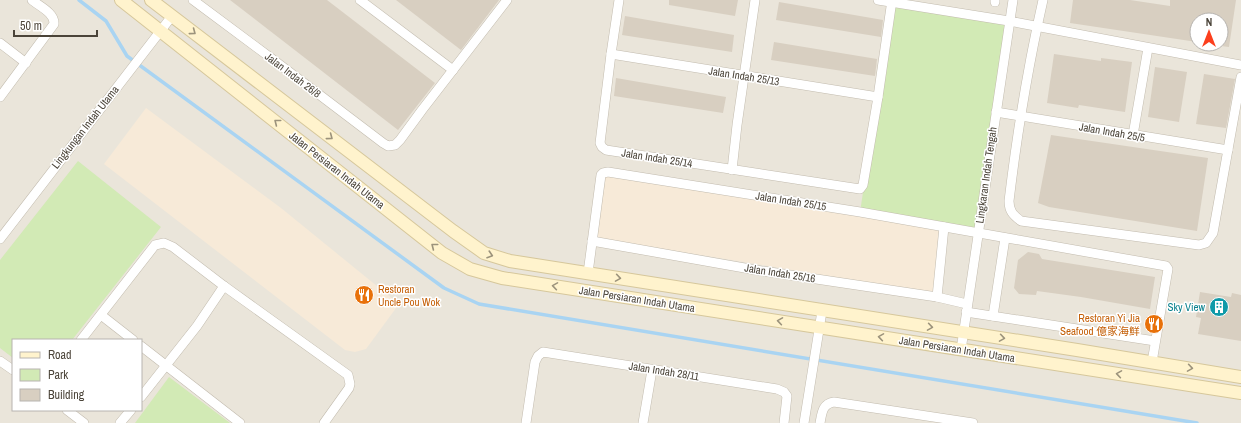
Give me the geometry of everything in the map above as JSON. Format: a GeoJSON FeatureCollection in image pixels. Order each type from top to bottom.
{"type":"FeatureCollection","features":[{"type":"Feature","properties":{"kind":"main road","name":"Jalan Persiaran Indah Utama"},"geometry":{"type":"LineString","coordinates":[[121,0],[442,253],[470,269],[510,279],[1241,393]]}},
{"type":"Feature","properties":{"kind":"main road","name":"Jalan Persiaran Indah Utama"},"geometry":{"type":"LineString","coordinates":[[151,0],[452,231],[484,253],[510,261],[1241,377]]}},
{"type":"Feature","properties":{"kind":"street"},"geometry":{"type":"LineString","coordinates":[[0,97],[55,21],[52,15],[32,0]]}},
{"type":"Feature","properties":{"kind":"street","name":"Jalan Indah 26/8"},"geometry":{"type":"LineString","coordinates":[[193,0],[388,146],[395,145],[400,140],[453,70]]}},
{"type":"Feature","properties":{"kind":"street"},"geometry":{"type":"LineString","coordinates":[[360,0],[453,70],[507,0]]}},
{"type":"Feature","properties":{"kind":"street","name":"Jalan Indah 25/14"},"geometry":{"type":"LineString","coordinates":[[619,0],[600,143],[606,150],[860,189],[863,185],[878,97]]}},
{"type":"Feature","properties":{"kind":"street"},"geometry":{"type":"LineString","coordinates":[[732,170],[755,0]]}},
{"type":"Feature","properties":{"kind":"street"},"geometry":{"type":"LineString","coordinates":[[878,0],[892,1],[1009,21],[1241,65]]}},
{"type":"Feature","properties":{"kind":"street","name":"Lingkaran Indah Tengah"},"geometry":{"type":"LineString","coordinates":[[961,350],[1013,0]]}},
{"type":"Feature","properties":{"kind":"street"},"geometry":{"type":"LineString","coordinates":[[1044,0],[1037,27],[1013,165],[1009,208],[1013,215],[1021,221],[1199,245],[1206,243],[1213,233],[1241,76]]}},
{"type":"Feature","properties":{"kind":"street"},"geometry":{"type":"LineString","coordinates":[[878,97],[892,1]]}},
{"type":"Feature","properties":{"kind":"street","name":"Lingkungan Indah Utama"},"geometry":{"type":"LineString","coordinates":[[0,239],[172,16]]}},
{"type":"Feature","properties":{"kind":"street"},"geometry":{"type":"LineString","coordinates":[[0,43],[26,63]]}},
{"type":"Feature","properties":{"kind":"street"},"geometry":{"type":"LineString","coordinates":[[1133,136],[1148,48]]}},
{"type":"Feature","properties":{"kind":"street","name":"Jalan Indah 25/13"},"geometry":{"type":"LineString","coordinates":[[611,54],[878,97]]}},
{"type":"Feature","properties":{"kind":"street","name":"Jalan Indah 25/5"},"geometry":{"type":"LineString","coordinates":[[996,112],[1133,136],[1228,150]]}},
{"type":"Feature","properties":{"kind":"street","name":"Jalan Indah 25/15"},"geometry":{"type":"LineString","coordinates":[[592,241],[601,175],[603,172],[608,172],[767,197],[1166,266],[1168,269],[1155,341]]}},
{"type":"Feature","properties":{"kind":"street"},"geometry":{"type":"LineString","coordinates":[[937,297],[944,227]]}},
{"type":"Feature","properties":{"kind":"street"},"geometry":{"type":"LineString","coordinates":[[993,316],[1005,238]]}},
{"type":"Feature","properties":{"kind":"street"},"geometry":{"type":"LineString","coordinates":[[588,273],[592,241]]}},
{"type":"Feature","properties":{"kind":"street","name":"Jalan Indah 25/16"},"geometry":{"type":"LineString","coordinates":[[592,241],[756,270],[937,297],[993,316],[1155,341]]}},
{"type":"Feature","properties":{"kind":"street"},"geometry":{"type":"LineString","coordinates":[[82,339],[155,245],[164,243],[173,247],[224,286],[344,372],[350,379],[348,388],[324,423]]}},
{"type":"Feature","properties":{"kind":"street"},"geometry":{"type":"LineString","coordinates":[[142,396],[197,326],[224,286]]}},
{"type":"Feature","properties":{"kind":"street"},"geometry":{"type":"LineString","coordinates":[[804,423],[822,311]]}},
{"type":"Feature","properties":{"kind":"street"},"geometry":{"type":"LineString","coordinates":[[101,315],[132,339]]}},
{"type":"Feature","properties":{"kind":"street"},"geometry":{"type":"LineString","coordinates":[[1152,362],[1155,341]]}},
{"type":"Feature","properties":{"kind":"street"},"geometry":{"type":"LineString","coordinates":[[142,347],[240,423]]}},
{"type":"Feature","properties":{"kind":"street","name":"Jalan Indah 28/11"},"geometry":{"type":"LineString","coordinates":[[526,423],[535,362],[542,352],[776,389],[784,392],[787,396],[784,423]]}},
{"type":"Feature","properties":{"kind":"street"},"geometry":{"type":"LineString","coordinates":[[0,361],[12,369]]}},
{"type":"Feature","properties":{"kind":"street"},"geometry":{"type":"LineString","coordinates":[[643,423],[652,370]]}},
{"type":"Feature","properties":{"kind":"street"},"geometry":{"type":"LineString","coordinates":[[820,423],[822,410],[828,403],[834,402],[973,423]]}},
{"type":"Feature","properties":{"kind":"street"},"geometry":{"type":"LineString","coordinates":[[68,411],[84,423]]}},
{"type":"Feature","properties":{"kind":"street"},"geometry":{"type":"LineString","coordinates":[[120,423],[130,411]]}},
{"type":"Feature","properties":{"kind":"shaded area"},"geometry":{"type":"Polygon","coordinates":[[[0,0],[1241,0],[1241,423],[0,423],[0,0]]]}},
{"type":"Feature","properties":{"kind":"shaded area"},"geometry":{"type":"Polygon","coordinates":[[[146,108],[281,208],[399,304],[366,349],[355,352],[345,350],[104,164],[146,108]]]}},
{"type":"Feature","properties":{"kind":"shaded area"},"geometry":{"type":"Polygon","coordinates":[[[605,175],[777,202],[939,230],[933,293],[597,238],[605,175]]]}},
{"type":"Feature","properties":{"kind":"green space"},"geometry":{"type":"Polygon","coordinates":[[[892,2],[1009,21],[978,233],[860,212],[892,2]]]}},
{"type":"Feature","properties":{"kind":"green space"},"geometry":{"type":"Polygon","coordinates":[[[78,161],[161,227],[73,339],[12,339],[12,357],[0,348],[0,260],[78,161]]]}},
{"type":"Feature","properties":{"kind":"green space"},"geometry":{"type":"Polygon","coordinates":[[[169,377],[230,423],[135,423],[169,377]]]}},
{"type":"Feature","properties":{"kind":"building"},"geometry":{"type":"Polygon","coordinates":[[[230,0],[327,0],[435,83],[398,130],[230,0]]]}},
{"type":"Feature","properties":{"kind":"building"},"geometry":{"type":"Polygon","coordinates":[[[396,0],[499,0],[461,50],[396,0]]]}},
{"type":"Feature","properties":{"kind":"building"},"geometry":{"type":"Polygon","coordinates":[[[669,0],[738,0],[735,16],[669,5],[669,0]]]}},
{"type":"Feature","properties":{"kind":"building"},"geometry":{"type":"Polygon","coordinates":[[[1073,0],[1130,0],[1170,6],[1170,0],[1236,0],[1229,47],[1229,12],[1189,12],[1189,41],[1070,23],[1073,0]]]}},
{"type":"Feature","properties":{"kind":"building"},"geometry":{"type":"Polygon","coordinates":[[[779,2],[883,20],[881,37],[776,20],[779,2]]]}},
{"type":"Feature","properties":{"kind":"building"},"geometry":{"type":"Polygon","coordinates":[[[625,16],[734,35],[732,52],[622,35],[625,16]]]}},
{"type":"Feature","properties":{"kind":"building"},"geometry":{"type":"Polygon","coordinates":[[[774,42],[877,59],[875,76],[771,60],[774,42]]]}},
{"type":"Feature","properties":{"kind":"building"},"geometry":{"type":"Polygon","coordinates":[[[1054,54],[1101,61],[1101,58],[1132,62],[1125,112],[1079,105],[1078,108],[1047,103],[1054,54]]]}},
{"type":"Feature","properties":{"kind":"building"},"geometry":{"type":"Polygon","coordinates":[[[1155,67],[1187,72],[1179,122],[1148,117],[1155,67]]]}},
{"type":"Feature","properties":{"kind":"building"},"geometry":{"type":"Polygon","coordinates":[[[1204,74],[1235,79],[1226,128],[1196,124],[1204,74]]]}},
{"type":"Feature","properties":{"kind":"building"},"geometry":{"type":"Polygon","coordinates":[[[616,78],[726,97],[723,113],[614,96],[616,78]]]}},
{"type":"Feature","properties":{"kind":"building"},"geometry":{"type":"Polygon","coordinates":[[[1051,135],[1208,158],[1197,231],[1049,207],[1038,203],[1051,135]]]}},
{"type":"Feature","properties":{"kind":"building"},"geometry":{"type":"Polygon","coordinates":[[[1028,252],[1039,254],[1042,259],[1155,277],[1150,309],[1037,291],[1036,295],[1019,294],[1014,288],[1018,260],[1028,252]]]}},
{"type":"Feature","properties":{"kind":"building","name":"Sky View"},"geometry":{"type":"Polygon","coordinates":[[[1200,292],[1231,297],[1232,293],[1241,295],[1241,341],[1198,334],[1201,318],[1196,317],[1200,292]]]}},
{"type":"Feature","properties":{"kind":"waterway"},"geometry":{"type":"LineString","coordinates":[[79,0],[106,21],[127,56],[444,288],[479,304],[1197,423]]}},
{"type":"Feature","properties":{"kind":"place","name":"Restoran Uncle Pou Wok"},"geometry":{"type":"Point","coordinates":[364,295]}},
{"type":"Feature","properties":{"kind":"place","name":"Sky View"},"geometry":{"type":"Point","coordinates":[1219,307]}},
{"type":"Feature","properties":{"kind":"place","name":"Restoran Yi Jia Seafood 億家海鲜"},"geometry":{"type":"Point","coordinates":[1154,324]}}]}
